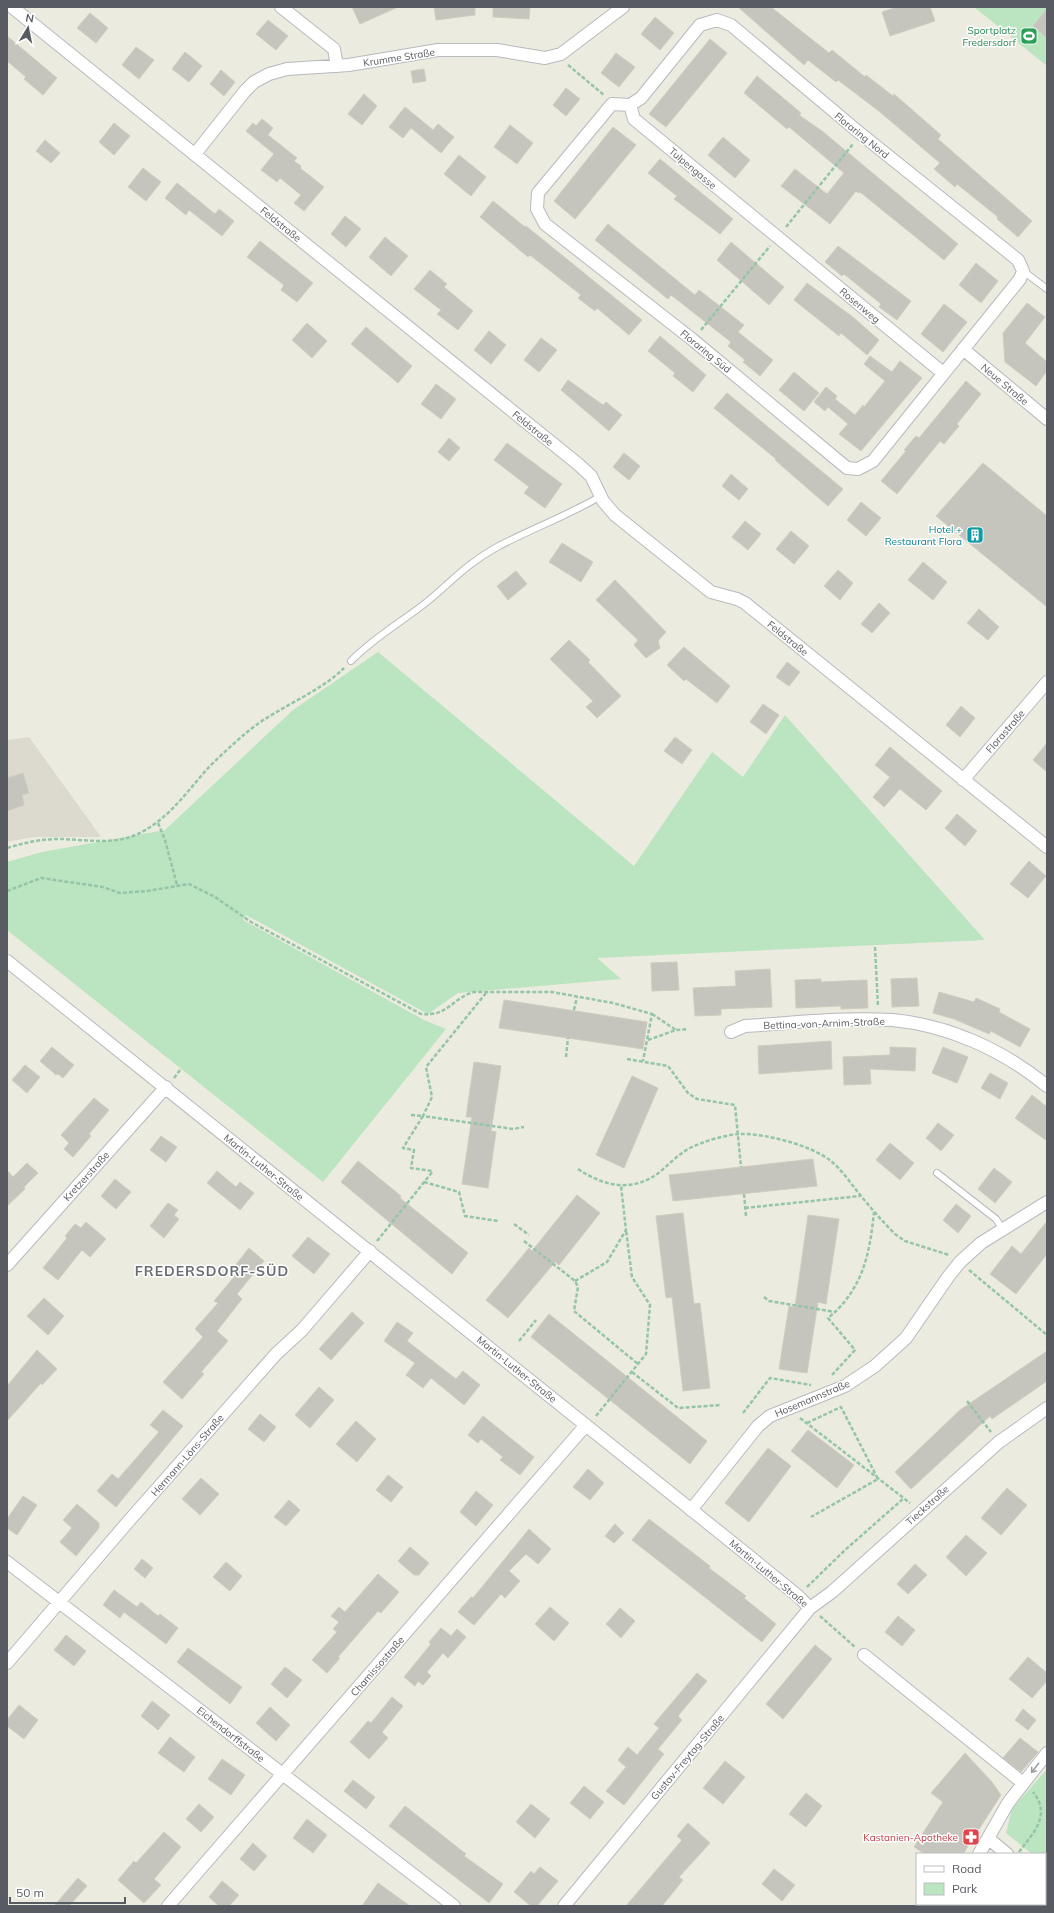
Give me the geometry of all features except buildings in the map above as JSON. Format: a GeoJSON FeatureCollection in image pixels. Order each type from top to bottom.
{"type":"FeatureCollection","features":[{"type":"Feature","properties":{"kind":"street","name":"Feldstraße"},"geometry":{"type":"LineString","coordinates":[[12,7],[578,464],[591,476],[600,496],[615,515],[711,592],[737,599],[745,603],[1047,848]]}},
{"type":"Feature","properties":{"kind":"street"},"geometry":{"type":"LineString","coordinates":[[281,7],[334,50],[337,66]]}},
{"type":"Feature","properties":{"kind":"street"},"geometry":{"type":"LineString","coordinates":[[557,55],[623,7]]}},
{"type":"Feature","properties":{"kind":"street","name":"Floraring Nord"},"geometry":{"type":"LineString","coordinates":[[630,105],[641,98],[700,25],[717,20],[731,25],[861,134],[1018,260],[1023,271]]}},
{"type":"Feature","properties":{"kind":"street","name":"Krumme Straße"},"geometry":{"type":"LineString","coordinates":[[195,154],[254,82],[269,74],[286,69],[337,66],[438,50],[497,50],[545,58],[557,55]]}},
{"type":"Feature","properties":{"kind":"street"},"geometry":{"type":"LineString","coordinates":[[612,104],[630,105]]}},
{"type":"Feature","properties":{"kind":"street","name":"Floraring Süd"},"geometry":{"type":"LineString","coordinates":[[612,104],[538,193],[537,209],[545,224],[692,340],[847,468],[858,469],[873,461],[963,349]]}},
{"type":"Feature","properties":{"kind":"street","name":"Tulpengasse"},"geometry":{"type":"LineString","coordinates":[[630,105],[634,119],[778,237]]}},
{"type":"Feature","properties":{"kind":"street","name":"Rosenweg"},"geometry":{"type":"LineString","coordinates":[[778,237],[943,373]]}},
{"type":"Feature","properties":{"kind":"street"},"geometry":{"type":"LineString","coordinates":[[963,349],[1020,279],[1023,271]]}},
{"type":"Feature","properties":{"kind":"street","name":"Neue Straße"},"geometry":{"type":"LineString","coordinates":[[963,349],[1047,419]]}},
{"type":"Feature","properties":{"kind":"street","name":"Florastraße"},"geometry":{"type":"LineString","coordinates":[[963,780],[1047,682]]}},
{"type":"Feature","properties":{"kind":"street","name":"Martin-Luther-Straße"},"geometry":{"type":"LineString","coordinates":[[7,961],[370,1251],[798,1596],[810,1608]]}},
{"type":"Feature","properties":{"kind":"street","name":"Bettina-von-Arnim-Straße"},"geometry":{"type":"LineString","coordinates":[[731,1032],[745,1026],[878,1020],[923,1025],[971,1040],[1020,1066],[1047,1086]]}},
{"type":"Feature","properties":{"kind":"street","name":"Kretzerstraße"},"geometry":{"type":"LineString","coordinates":[[7,1265],[166,1087]]}},
{"type":"Feature","properties":{"kind":"street","name":"Hosemannstraße"},"geometry":{"type":"LineString","coordinates":[[691,1510],[758,1426],[770,1416],[845,1386],[875,1366],[906,1338],[960,1262],[981,1243],[1002,1228],[1047,1202]]}},
{"type":"Feature","properties":{"kind":"street","name":"Hermann-Löns-Straße"},"geometry":{"type":"LineString","coordinates":[[7,1663],[276,1354],[302,1330],[370,1251]]}},
{"type":"Feature","properties":{"kind":"street","name":"Tieckstraße"},"geometry":{"type":"LineString","coordinates":[[810,1608],[832,1592],[920,1511],[999,1442],[1047,1408]]}},
{"type":"Feature","properties":{"kind":"street","name":"Chamissostraße"},"geometry":{"type":"LineString","coordinates":[[168,1906],[587,1426]]}},
{"type":"Feature","properties":{"kind":"street","name":"Eichendorffstraße"},"geometry":{"type":"LineString","coordinates":[[7,1562],[454,1906]]}},
{"type":"Feature","properties":{"kind":"street","name":"Gustav-Freytag-Straße"},"geometry":{"type":"LineString","coordinates":[[564,1906],[810,1608]]}},
{"type":"Feature","properties":{"kind":"street"},"geometry":{"type":"LineString","coordinates":[[864,1655],[1023,1783]]}},
{"type":"Feature","properties":{"kind":"street"},"geometry":{"type":"LineString","coordinates":[[980,1853],[989,1839],[1008,1803],[1047,1753]]}},
{"type":"Feature","properties":{"kind":"street"},"geometry":{"type":"LineString","coordinates":[[989,1839],[1006,1853]]}},
{"type":"Feature","properties":{"kind":"street"},"geometry":{"type":"LineString","coordinates":[[1028,1906],[1034,1905]]}},
{"type":"Feature","properties":{"kind":"lane"},"geometry":{"type":"LineString","coordinates":[[1023,271],[1047,289]]}},
{"type":"Feature","properties":{"kind":"lane"},"geometry":{"type":"LineString","coordinates":[[351,661],[366,646],[427,602],[469,563],[497,547],[573,512],[600,496]]}},
{"type":"Feature","properties":{"kind":"lane"},"geometry":{"type":"LineString","coordinates":[[937,1173],[996,1219],[1002,1228]]}},
{"type":"Feature","properties":{"kind":"path"},"geometry":{"type":"LineString","coordinates":[[557,55],[609,99],[612,104]]}},
{"type":"Feature","properties":{"kind":"path"},"geometry":{"type":"LineString","coordinates":[[7,848],[40,840],[99,841],[126,838],[140,833],[158,823],[180,802],[210,767],[247,731],[281,708],[341,672],[351,661]]}},
{"type":"Feature","properties":{"kind":"path"},"geometry":{"type":"LineString","coordinates":[[158,823],[165,840],[176,885]]}},
{"type":"Feature","properties":{"kind":"path"},"geometry":{"type":"LineString","coordinates":[[7,891],[40,878],[103,888],[120,893],[147,891],[189,884],[204,891],[251,922],[421,1014],[431,1015],[448,1009],[466,994],[474,992],[552,992],[613,1003],[652,1014],[676,1030]]}},
{"type":"Feature","properties":{"kind":"path"},"geometry":{"type":"LineString","coordinates":[[875,947],[878,1020]]}},
{"type":"Feature","properties":{"kind":"path"},"geometry":{"type":"LineString","coordinates":[[370,1251],[433,1171],[411,1168],[414,1150],[403,1148],[423,1116],[432,1097],[426,1067],[487,993]]}},
{"type":"Feature","properties":{"kind":"path"},"geometry":{"type":"LineString","coordinates":[[574,1010],[577,997]]}},
{"type":"Feature","properties":{"kind":"path"},"geometry":{"type":"LineString","coordinates":[[644,1061],[652,1014]]}},
{"type":"Feature","properties":{"kind":"path"},"geometry":{"type":"LineString","coordinates":[[648,1040],[676,1030],[688,1028]]}},
{"type":"Feature","properties":{"kind":"path"},"geometry":{"type":"LineString","coordinates":[[566,1057],[568,1038]]}},
{"type":"Feature","properties":{"kind":"path"},"geometry":{"type":"LineString","coordinates":[[627,1059],[668,1066],[688,1093],[697,1099],[735,1105],[741,1167]]}},
{"type":"Feature","properties":{"kind":"path"},"geometry":{"type":"LineString","coordinates":[[411,1115],[512,1129],[524,1127]]}},
{"type":"Feature","properties":{"kind":"path"},"geometry":{"type":"LineString","coordinates":[[578,1169],[593,1179],[621,1186],[647,1180],[688,1149],[704,1142],[739,1134],[770,1137],[802,1147],[830,1161],[840,1170],[874,1212],[895,1234],[905,1241],[942,1252],[960,1262],[1047,1335]]}},
{"type":"Feature","properties":{"kind":"path"},"geometry":{"type":"LineString","coordinates":[[424,1182],[459,1192],[465,1216],[498,1221]]}},
{"type":"Feature","properties":{"kind":"path"},"geometry":{"type":"LineString","coordinates":[[587,1426],[646,1354],[650,1305],[632,1277],[621,1186]]}},
{"type":"Feature","properties":{"kind":"path"},"geometry":{"type":"LineString","coordinates":[[744,1194],[746,1216]]}},
{"type":"Feature","properties":{"kind":"path"},"geometry":{"type":"LineString","coordinates":[[746,1208],[861,1196]]}},
{"type":"Feature","properties":{"kind":"path"},"geometry":{"type":"LineString","coordinates":[[830,1377],[855,1350],[828,1318],[844,1302],[861,1275],[871,1243],[874,1212]]}},
{"type":"Feature","properties":{"kind":"path"},"geometry":{"type":"LineString","coordinates":[[514,1224],[529,1235]]}},
{"type":"Feature","properties":{"kind":"path"},"geometry":{"type":"LineString","coordinates":[[575,1281],[607,1262],[626,1230]]}},
{"type":"Feature","properties":{"kind":"path"},"geometry":{"type":"LineString","coordinates":[[524,1241],[575,1281],[578,1287],[574,1311],[638,1364]]}},
{"type":"Feature","properties":{"kind":"path"},"geometry":{"type":"LineString","coordinates":[[764,1297],[769,1301],[835,1312]]}},
{"type":"Feature","properties":{"kind":"path"},"geometry":{"type":"LineString","coordinates":[[519,1341],[536,1320]]}},
{"type":"Feature","properties":{"kind":"path"},"geometry":{"type":"LineString","coordinates":[[632,1372],[678,1408],[721,1405]]}},
{"type":"Feature","properties":{"kind":"path"},"geometry":{"type":"LineString","coordinates":[[743,1413],[770,1378],[816,1386]]}},
{"type":"Feature","properties":{"kind":"path"},"geometry":{"type":"LineString","coordinates":[[967,1401],[999,1442]]}},
{"type":"Feature","properties":{"kind":"path"},"geometry":{"type":"LineString","coordinates":[[790,1407],[793,1412],[920,1511]]}},
{"type":"Feature","properties":{"kind":"path"},"geometry":{"type":"LineString","coordinates":[[807,1423],[842,1407],[878,1479]]}},
{"type":"Feature","properties":{"kind":"path"},"geometry":{"type":"LineString","coordinates":[[811,1517],[878,1479]]}},
{"type":"Feature","properties":{"kind":"path"},"geometry":{"type":"LineString","coordinates":[[798,1596],[844,1551],[904,1498]]}},
{"type":"Feature","properties":{"kind":"path","name":"Martin-Luther-Straße"},"geometry":{"type":"LineString","coordinates":[[810,1608],[864,1655]]}},
{"type":"Feature","properties":{"kind":"path"},"geometry":{"type":"LineString","coordinates":[[1019,1853],[1038,1826],[1041,1812],[1040,1803],[1034,1793],[1023,1783]]}},
{"type":"Feature","properties":{"kind":"shaded area"},"geometry":{"type":"Polygon","coordinates":[[[29,737],[101,837],[33,837],[7,842],[7,740],[29,737]]]}},
{"type":"Feature","properties":{"kind":"green space","name":"Sportplatz Fredersdorf"},"geometry":{"type":"Polygon","coordinates":[[[974,7],[1047,7],[1047,66],[974,7]]]}},
{"type":"Feature","properties":{"kind":"green space"},"geometry":{"type":"Polygon","coordinates":[[[378,652],[634,866],[712,752],[743,777],[785,715],[985,940],[597,958],[621,979],[458,993],[428,1014],[246,915],[243,920],[424,1020],[446,1029],[323,1182],[7,930],[7,862],[42,852],[165,830],[293,710],[378,652]]]}},
{"type":"Feature","properties":{"kind":"green space"},"geometry":{"type":"Polygon","coordinates":[[[1047,1769],[1047,1864],[1046,1853],[1031,1853],[1006,1833],[1012,1809],[1047,1769]]]}},
{"type":"Feature","properties":{"kind":"place","name":"Sportplatz Fredersdorf"},"geometry":{"type":"Point","coordinates":[1029,36]}},
{"type":"Feature","properties":{"kind":"place","name":"Hotel + Restaurant Flora"},"geometry":{"type":"Point","coordinates":[975,535]}},
{"type":"Feature","properties":{"kind":"place","name":"Kastanien-Apotheke"},"geometry":{"type":"Point","coordinates":[971,1837]}},
{"type":"Feature","properties":{"kind":"district","name":"FREDERSDORF-SÜD"},"geometry":{"type":"Point","coordinates":[212,1271]}}]}
